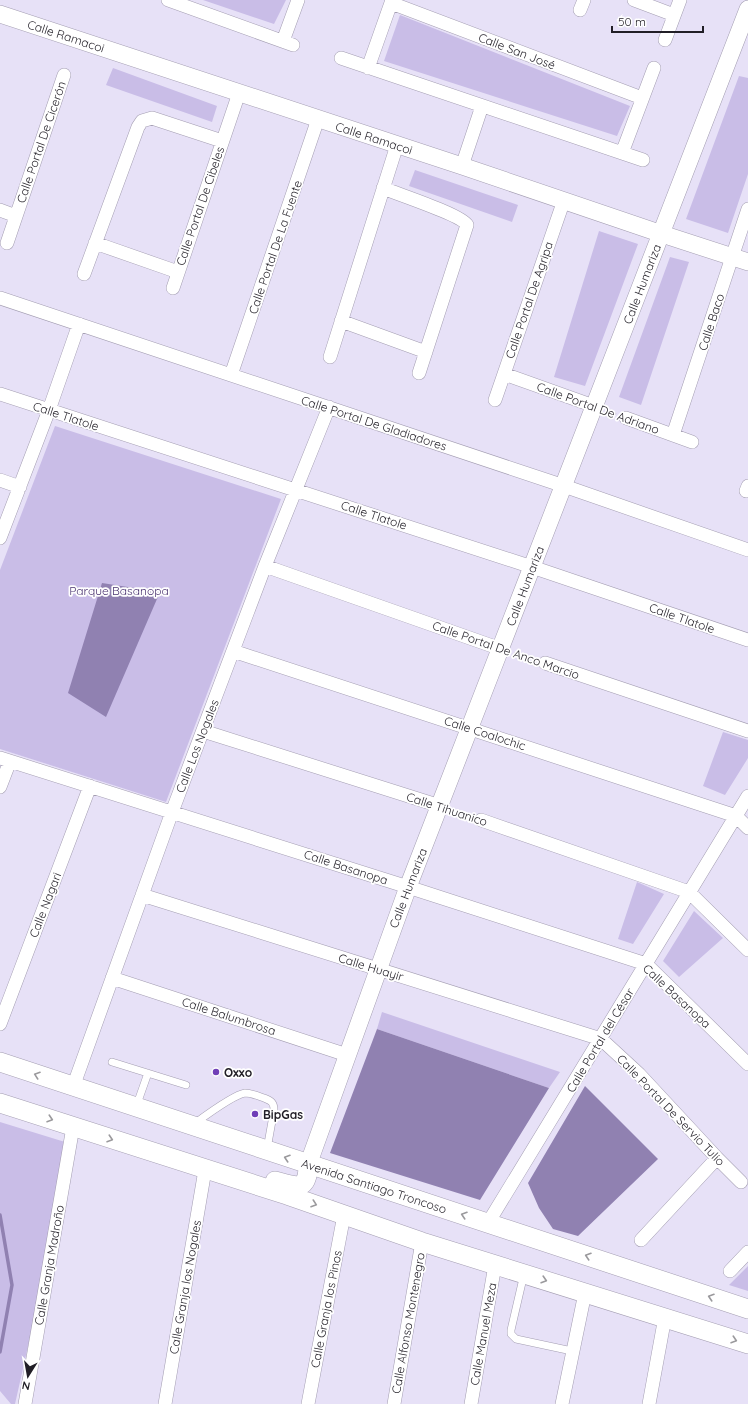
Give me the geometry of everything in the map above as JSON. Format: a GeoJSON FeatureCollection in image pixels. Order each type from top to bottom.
{"type":"FeatureCollection","features":[{"type":"Feature","properties":{"kind":"main road","name":"Avenida Santiago Troncoso"},"geometry":{"type":"LineString","coordinates":[[0,1062],[748,1310]]}},
{"type":"Feature","properties":{"kind":"main road"},"geometry":{"type":"LineString","coordinates":[[0,1103],[344,1215],[422,1242],[748,1344]]}},
{"type":"Feature","properties":{"kind":"main road"},"geometry":{"type":"LineString","coordinates":[[179,1161],[185,1159],[194,1160],[296,1186],[302,1184],[307,1179],[308,1165]]}},
{"type":"Feature","properties":{"kind":"street"},"geometry":{"type":"LineString","coordinates":[[168,0],[288,43],[298,0]]}},
{"type":"Feature","properties":{"kind":"street"},"geometry":{"type":"LineString","coordinates":[[634,0],[674,15]]}},
{"type":"Feature","properties":{"kind":"street"},"geometry":{"type":"LineString","coordinates":[[666,40],[680,0]]}},
{"type":"Feature","properties":{"kind":"street","name":"Calle San José"},"geometry":{"type":"LineString","coordinates":[[368,68],[391,2],[642,98]]}},
{"type":"Feature","properties":{"kind":"street","name":"Calle Humariza"},"geometry":{"type":"LineString","coordinates":[[308,1165],[408,886],[748,9]]}},
{"type":"Feature","properties":{"kind":"street","name":"Calle Ramacoi"},"geometry":{"type":"LineString","coordinates":[[0,14],[740,259]]}},
{"type":"Feature","properties":{"kind":"street"},"geometry":{"type":"LineString","coordinates":[[340,58],[643,160]]}},
{"type":"Feature","properties":{"kind":"street"},"geometry":{"type":"LineString","coordinates":[[622,153],[654,68]]}},
{"type":"Feature","properties":{"kind":"street","name":"Calle Portal De Cicerón"},"geometry":{"type":"LineString","coordinates":[[0,210],[16,216],[64,75]]}},
{"type":"Feature","properties":{"kind":"street","name":"Calle Portal De Cibeles"},"geometry":{"type":"LineString","coordinates":[[173,288],[239,93]]}},
{"type":"Feature","properties":{"kind":"street"},"geometry":{"type":"LineString","coordinates":[[462,166],[482,106]]}},
{"type":"Feature","properties":{"kind":"street","name":"Calle Portal De Cibeles"},"geometry":{"type":"LineString","coordinates":[[84,274],[138,127],[142,121],[152,118],[222,141]]}},
{"type":"Feature","properties":{"kind":"street","name":"Calle Portal De La Fuente"},"geometry":{"type":"LineString","coordinates":[[231,375],[318,119]]}},
{"type":"Feature","properties":{"kind":"street"},"geometry":{"type":"LineString","coordinates":[[330,357],[397,145]]}},
{"type":"Feature","properties":{"kind":"street"},"geometry":{"type":"LineString","coordinates":[[383,188],[454,216],[467,224],[419,373]]}},
{"type":"Feature","properties":{"kind":"street","name":"Calle Portal De Agripa"},"geometry":{"type":"LineString","coordinates":[[495,400],[564,200]]}},
{"type":"Feature","properties":{"kind":"street","name":"Calle Baco"},"geometry":{"type":"LineString","coordinates":[[673,435],[740,259],[748,209]]}},
{"type":"Feature","properties":{"kind":"street"},"geometry":{"type":"LineString","coordinates":[[7,243],[16,216]]}},
{"type":"Feature","properties":{"kind":"street","name":"Calle Portal De Cibeles"},"geometry":{"type":"LineString","coordinates":[[95,242],[178,272]]}},
{"type":"Feature","properties":{"kind":"street","name":"Calle Portal De Gladiadores"},"geometry":{"type":"LineString","coordinates":[[0,298],[564,486],[748,550]]}},
{"type":"Feature","properties":{"kind":"street"},"geometry":{"type":"LineString","coordinates":[[341,321],[426,352]]}},
{"type":"Feature","properties":{"kind":"street"},"geometry":{"type":"LineString","coordinates":[[0,538],[49,410],[79,324]]}},
{"type":"Feature","properties":{"kind":"street","name":"Calle Portal De Adriano"},"geometry":{"type":"LineString","coordinates":[[504,374],[594,406]]}},
{"type":"Feature","properties":{"kind":"street","name":"Calle Tlatole"},"geometry":{"type":"LineString","coordinates":[[0,394],[532,567],[748,640]]}},
{"type":"Feature","properties":{"kind":"street","name":"Calle Los Nogales"},"geometry":{"type":"LineString","coordinates":[[73,1087],[172,812],[265,566],[297,490],[329,407]]}},
{"type":"Feature","properties":{"kind":"street","name":"Calle Portal De Adriano"},"geometry":{"type":"LineString","coordinates":[[626,418],[692,442]]}},
{"type":"Feature","properties":{"kind":"street"},"geometry":{"type":"LineString","coordinates":[[0,480],[20,487]]}},
{"type":"Feature","properties":{"kind":"street","name":"Calle Portal De Anco Marcio"},"geometry":{"type":"LineString","coordinates":[[265,566],[501,649]]}},
{"type":"Feature","properties":{"kind":"street","name":"Calle Coalochic"},"geometry":{"type":"LineString","coordinates":[[233,651],[736,816]]}},
{"type":"Feature","properties":{"kind":"street","name":"Calle Portal De Anco Marcio"},"geometry":{"type":"LineString","coordinates":[[545,663],[748,731]]}},
{"type":"Feature","properties":{"kind":"street","name":"Calle Tihuanico"},"geometry":{"type":"LineString","coordinates":[[203,731],[440,806]]}},
{"type":"Feature","properties":{"kind":"street"},"geometry":{"type":"LineString","coordinates":[[0,787],[5,759]]}},
{"type":"Feature","properties":{"kind":"street","name":"Calle Basanopa"},"geometry":{"type":"LineString","coordinates":[[5,759],[408,886],[646,964],[748,1064]]}},
{"type":"Feature","properties":{"kind":"street","name":"Calle Nagari"},"geometry":{"type":"LineString","coordinates":[[0,1024],[90,786]]}},
{"type":"Feature","properties":{"kind":"street","name":"Calle Portal del César"},"geometry":{"type":"LineString","coordinates":[[488,1223],[748,796]]}},
{"type":"Feature","properties":{"kind":"street"},"geometry":{"type":"LineString","coordinates":[[736,816],[748,828]]}},
{"type":"Feature","properties":{"kind":"street","name":"Calle Tihuanico"},"geometry":{"type":"LineString","coordinates":[[481,820],[689,892]]}},
{"type":"Feature","properties":{"kind":"street"},"geometry":{"type":"LineString","coordinates":[[689,892],[748,950]]}},
{"type":"Feature","properties":{"kind":"street","name":"Calle Huayir"},"geometry":{"type":"LineString","coordinates":[[142,895],[601,1039]]}},
{"type":"Feature","properties":{"kind":"street","name":"Calle Balumbrosa"},"geometry":{"type":"LineString","coordinates":[[112,978],[347,1055]]}},
{"type":"Feature","properties":{"kind":"street","name":"Calle Portal De Servio Tulio"},"geometry":{"type":"LineString","coordinates":[[601,1039],[639,1074],[741,1182]]}},
{"type":"Feature","properties":{"kind":"street","name":"Calle Granja Madroño"},"geometry":{"type":"LineString","coordinates":[[25,1404],[73,1127]]}},
{"type":"Feature","properties":{"kind":"street"},"geometry":{"type":"LineString","coordinates":[[641,1240],[717,1158]]}},
{"type":"Feature","properties":{"kind":"street","name":"Calle Granja los Nogales"},"geometry":{"type":"LineString","coordinates":[[165,1404],[205,1170]]}},
{"type":"Feature","properties":{"kind":"street","name":"Calle Granja los Pinos"},"geometry":{"type":"LineString","coordinates":[[308,1404],[344,1215]]}},
{"type":"Feature","properties":{"kind":"street","name":"Calle Alfonso Montenegro"},"geometry":{"type":"LineString","coordinates":[[394,1404],[422,1242]]}},
{"type":"Feature","properties":{"kind":"street"},"geometry":{"type":"LineString","coordinates":[[730,1271],[748,1252]]}},
{"type":"Feature","properties":{"kind":"street","name":"Calle Manuel Meza"},"geometry":{"type":"LineString","coordinates":[[471,1404],[495,1264]]}},
{"type":"Feature","properties":{"kind":"street"},"geometry":{"type":"LineString","coordinates":[[562,1404],[585,1292]]}},
{"type":"Feature","properties":{"kind":"street"},"geometry":{"type":"LineString","coordinates":[[649,1404],[665,1317]]}},
{"type":"Feature","properties":{"kind":"lane"},"geometry":{"type":"LineString","coordinates":[[112,1062],[186,1085]]}},
{"type":"Feature","properties":{"kind":"lane"},"geometry":{"type":"LineString","coordinates":[[136,1108],[148,1073]]}},
{"type":"Feature","properties":{"kind":"lane"},"geometry":{"type":"LineString","coordinates":[[190,1126],[237,1096],[246,1093],[252,1094],[272,1101],[274,1104],[267,1151]]}},
{"type":"Feature","properties":{"kind":"lane"},"geometry":{"type":"LineString","coordinates":[[524,1274],[510,1330],[513,1337],[516,1339],[572,1351]]}},
{"type":"Feature","properties":{"kind":"path","name":"Calle Portal De Adriano"},"geometry":{"type":"LineString","coordinates":[[594,406],[626,418]]}},
{"type":"Feature","properties":{"kind":"path","name":"Calle Portal De Anco Marcio"},"geometry":{"type":"LineString","coordinates":[[501,649],[545,663]]}},
{"type":"Feature","properties":{"kind":"path","name":"Calle Tihuanico"},"geometry":{"type":"LineString","coordinates":[[440,806],[481,820]]}},
{"type":"Feature","properties":{"kind":"green space"},"geometry":{"type":"Polygon","coordinates":[[[203,0],[286,0],[274,24],[203,0]]]}},
{"type":"Feature","properties":{"kind":"green space"},"geometry":{"type":"Polygon","coordinates":[[[400,15],[630,106],[617,136],[384,61],[400,15]]]}},
{"type":"Feature","properties":{"kind":"green space"},"geometry":{"type":"Polygon","coordinates":[[[113,68],[217,106],[212,122],[106,85],[113,68]]]}},
{"type":"Feature","properties":{"kind":"green space"},"geometry":{"type":"Polygon","coordinates":[[[739,76],[748,78],[748,174],[728,233],[686,219],[739,76]]]}},
{"type":"Feature","properties":{"kind":"green space"},"geometry":{"type":"Polygon","coordinates":[[[415,170],[518,205],[512,222],[409,186],[415,170]]]}},
{"type":"Feature","properties":{"kind":"green space"},"geometry":{"type":"Polygon","coordinates":[[[599,231],[638,244],[585,386],[554,377],[599,231]]]}},
{"type":"Feature","properties":{"kind":"green space"},"geometry":{"type":"Polygon","coordinates":[[[670,257],[689,262],[641,405],[619,397],[670,257]]]}},
{"type":"Feature","properties":{"kind":"green space","name":"Parque Basanopa"},"geometry":{"type":"Polygon","coordinates":[[[55,426],[281,499],[166,802],[0,749],[0,570],[55,426]]]}},
{"type":"Feature","properties":{"kind":"green space"},"geometry":{"type":"Polygon","coordinates":[[[723,732],[748,740],[748,758],[725,795],[703,786],[723,732]]]}},
{"type":"Feature","properties":{"kind":"green space"},"geometry":{"type":"Polygon","coordinates":[[[637,882],[664,894],[633,944],[618,939],[637,882]]]}},
{"type":"Feature","properties":{"kind":"green space"},"geometry":{"type":"Polygon","coordinates":[[[694,911],[723,938],[679,977],[663,961],[694,911]]]}},
{"type":"Feature","properties":{"kind":"green space"},"geometry":{"type":"Polygon","coordinates":[[[382,1012],[560,1072],[549,1088],[377,1029],[382,1012]]]}},
{"type":"Feature","properties":{"kind":"green space"},"geometry":{"type":"Polygon","coordinates":[[[0,1122],[65,1142],[40,1293],[15,1404],[11,1404],[0,1391],[0,1122]]]}},
{"type":"Feature","properties":{"kind":"green space"},"geometry":{"type":"Polygon","coordinates":[[[748,1266],[748,1291],[729,1285],[748,1266]]]}},
{"type":"Feature","properties":{"kind":"shaded area"},"geometry":{"type":"Polygon","coordinates":[[[102,583],[160,592],[106,717],[68,693],[102,583]]]}},
{"type":"Feature","properties":{"kind":"shaded area"},"geometry":{"type":"Polygon","coordinates":[[[377,1029],[549,1088],[480,1200],[330,1153],[377,1029]]]}},
{"type":"Feature","properties":{"kind":"shaded area"},"geometry":{"type":"Polygon","coordinates":[[[585,1086],[658,1159],[578,1236],[553,1229],[539,1208],[528,1183],[585,1086]]]}},
{"type":"Feature","properties":{"kind":"waterway"},"geometry":{"type":"LineString","coordinates":[[0,1215],[12,1285],[0,1352]]}},
{"type":"Feature","properties":{"kind":"place","name":"Oxxo"},"geometry":{"type":"Point","coordinates":[216,1072]}},
{"type":"Feature","properties":{"kind":"place","name":"BipGas"},"geometry":{"type":"Point","coordinates":[255,1114]}}]}
